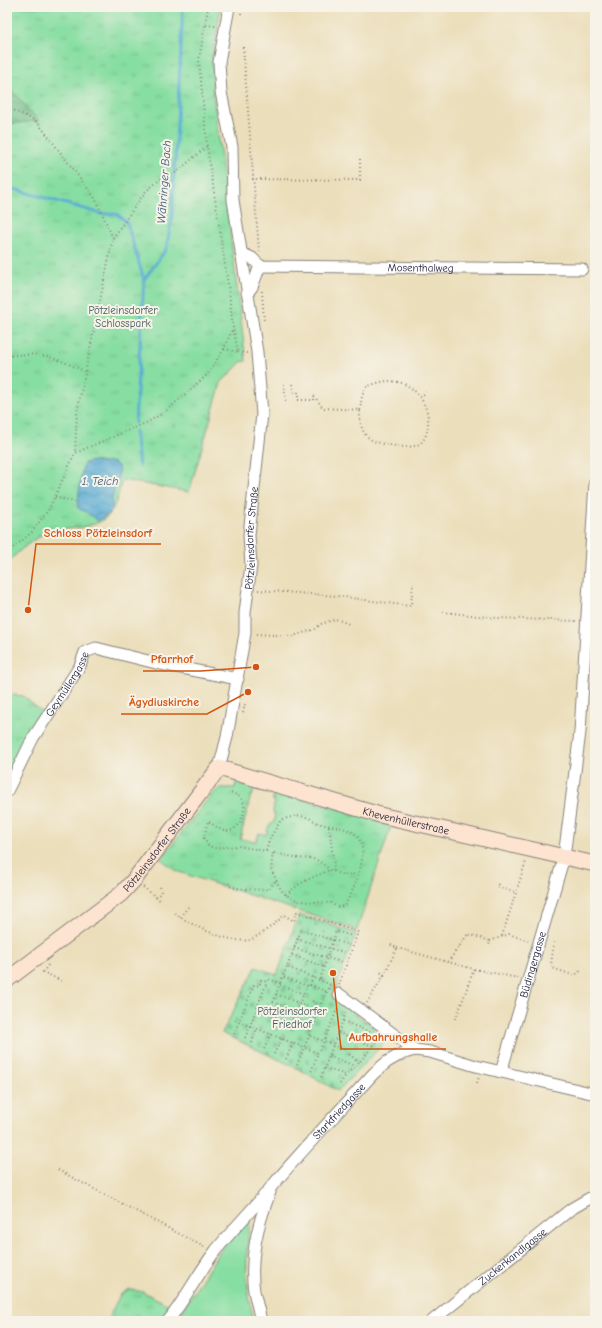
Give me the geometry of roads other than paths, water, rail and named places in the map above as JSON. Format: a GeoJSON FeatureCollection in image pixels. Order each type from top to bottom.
{"type":"FeatureCollection","features":[{"type":"Feature","properties":{"kind":"street","name":"Pötzleinsdorfer Straße"},"geometry":{"type":"LineString","coordinates":[[7,980],[121,894],[134,880],[219,768],[238,679],[245,633],[245,613],[251,565],[249,535],[262,414],[257,359],[233,200],[232,147],[221,92],[220,62],[229,7]]}},
{"type":"Feature","properties":{"kind":"street"},"geometry":{"type":"LineString","coordinates":[[241,254],[252,258],[260,266],[252,287],[247,293]]}},
{"type":"Feature","properties":{"kind":"street","name":"Mosenthalweg"},"geometry":{"type":"LineString","coordinates":[[260,266],[582,270]]}},
{"type":"Feature","properties":{"kind":"street","name":"Büdingergasse"},"geometry":{"type":"LineString","coordinates":[[501,1072],[564,857],[580,732],[595,482]]}},
{"type":"Feature","properties":{"kind":"street","name":"Geymüllergasse"},"geometry":{"type":"LineString","coordinates":[[7,790],[32,738],[80,666],[84,652],[96,648],[156,663],[238,679]]}},
{"type":"Feature","properties":{"kind":"street","name":"Khevenhüllerstraße"},"geometry":{"type":"LineString","coordinates":[[219,768],[380,815],[595,864]]}},
{"type":"Feature","properties":{"kind":"street","name":"Starkfriedgasse"},"geometry":{"type":"LineString","coordinates":[[339,990],[362,1011],[415,1050]]}},
{"type":"Feature","properties":{"kind":"street","name":"Starkfriedgasse"},"geometry":{"type":"LineString","coordinates":[[168,1321],[185,1299],[214,1252],[239,1222],[289,1165],[374,1073],[387,1062],[401,1054],[415,1050],[437,1053],[476,1066],[595,1094]]}},
{"type":"Feature","properties":{"kind":"street","name":"Starkfriedgasse"},"geometry":{"type":"LineString","coordinates":[[261,1321],[254,1291],[253,1260],[258,1227],[272,1186]]}},
{"type":"Feature","properties":{"kind":"street","name":"Zuckerkandlgasse"},"geometry":{"type":"LineString","coordinates":[[432,1321],[571,1209],[590,1198],[595,1197]]}},
{"type":"Feature","properties":{"kind":"water","name":"1. Teich"},"geometry":{"type":"Polygon","coordinates":[[[94,461],[103,463],[112,462],[118,466],[119,472],[118,481],[112,500],[112,510],[108,515],[98,521],[88,513],[78,508],[84,463],[94,461]]]}},
{"type":"Feature","properties":{"kind":"waterway","name":"Währinger Bach"},"geometry":{"type":"LineString","coordinates":[[135,423],[144,280],[166,249],[172,218],[183,7]]}},
{"type":"Feature","properties":{"kind":"waterway"},"geometry":{"type":"LineString","coordinates":[[7,187],[102,214],[117,214],[127,223],[144,280]]}},
{"type":"Feature","properties":{"kind":"waterway","name":"Währinger Bach"},"geometry":{"type":"LineString","coordinates":[[135,431],[139,466]]}},
{"type":"Feature","properties":{"kind":"place","name":"Schloss Pötzleinsdorf"},"geometry":{"type":"Point","coordinates":[28,610]}},
{"type":"Feature","properties":{"kind":"place","name":"Pfarrhof"},"geometry":{"type":"Point","coordinates":[256,667]}},
{"type":"Feature","properties":{"kind":"place","name":"Ägydiuskirche"},"geometry":{"type":"Point","coordinates":[248,692]}},
{"type":"Feature","properties":{"kind":"place","name":"Aufbahrungshalle"},"geometry":{"type":"Point","coordinates":[333,973]}},
{"type":"Feature","properties":{"kind":"park label","name":"Pötzleinsdorfer Schlosspark"},"geometry":{"type":"Point","coordinates":[123,316]}},
{"type":"Feature","properties":{"kind":"park label","name":"Pötzleinsdorfer Friedhof"},"geometry":{"type":"Point","coordinates":[292,1017]}}]}
